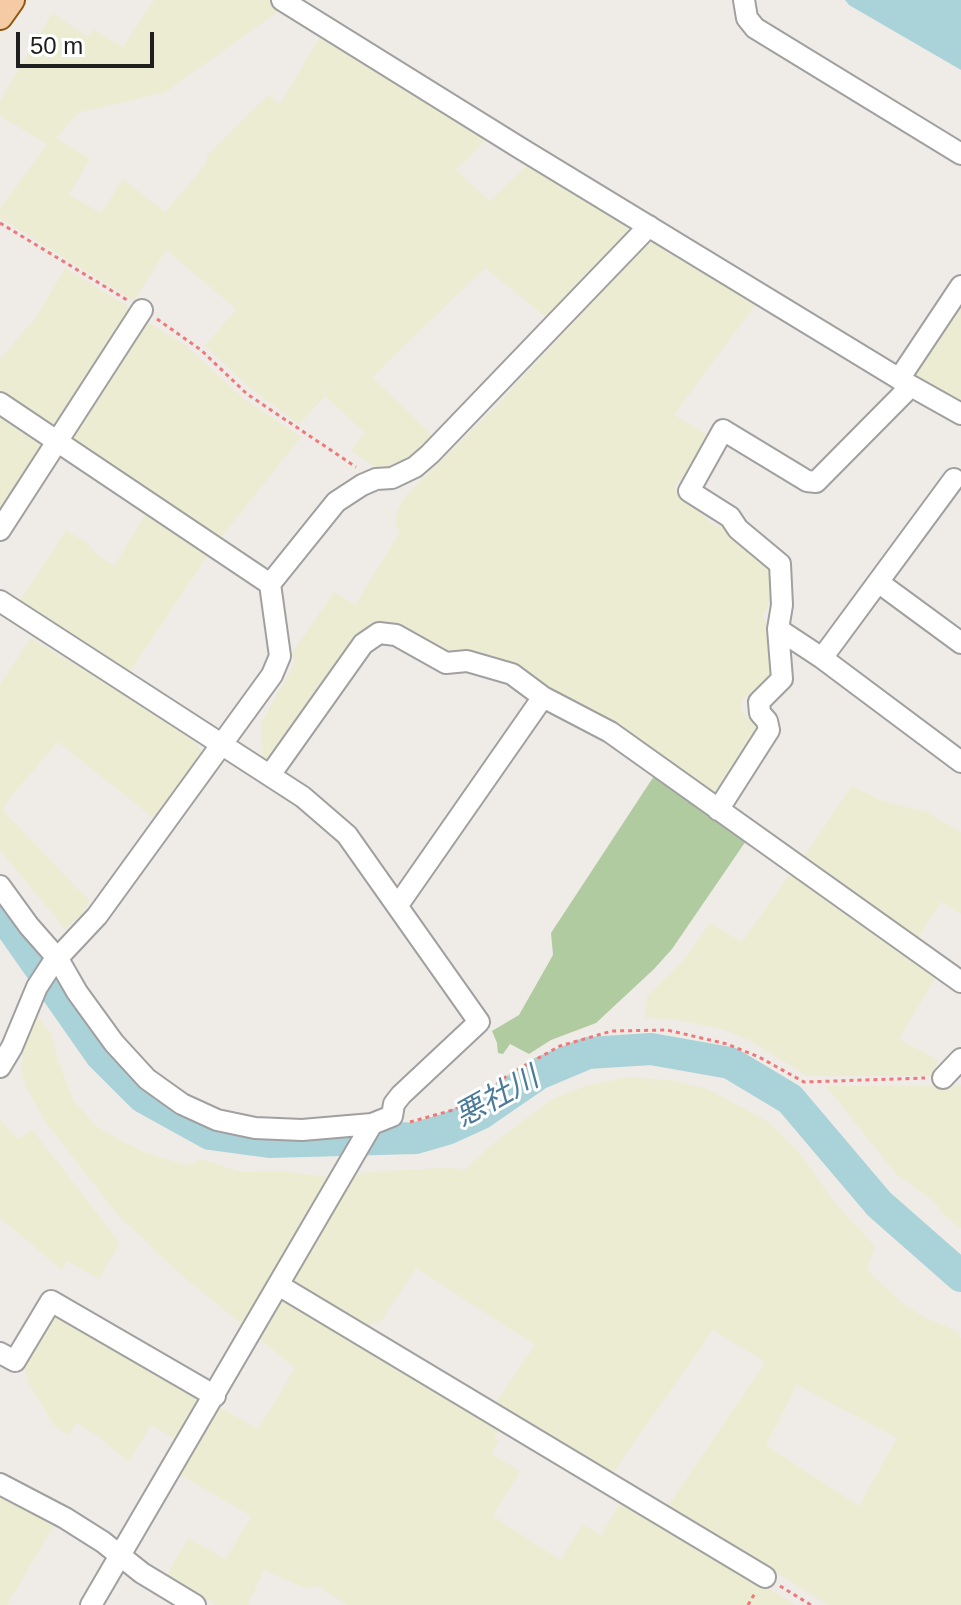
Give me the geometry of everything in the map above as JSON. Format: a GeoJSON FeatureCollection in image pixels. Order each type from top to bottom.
{"type":"FeatureCollection","features":[{"type":"Feature","properties":{"kind":"main road"},"geometry":{"type":"LineString","coordinates":[[0,17],[12,0]]}},
{"type":"Feature","properties":{"kind":"street"},"geometry":{"type":"LineString","coordinates":[[744,0],[747,18],[755,28],[961,154]]}},
{"type":"Feature","properties":{"kind":"street"},"geometry":{"type":"LineString","coordinates":[[291,2],[649,226],[961,414]]}},
{"type":"Feature","properties":{"kind":"street"},"geometry":{"type":"LineString","coordinates":[[0,1067],[12,1047],[37,987],[97,916],[272,675],[280,656],[270,584],[336,502],[351,490],[376,479],[392,478],[415,467],[430,454],[649,226]]}},
{"type":"Feature","properties":{"kind":"street"},"geometry":{"type":"LineString","coordinates":[[718,810],[769,730],[767,721],[760,713],[759,702],[782,679],[778,629],[782,605],[780,564],[738,529],[730,517],[689,491],[723,430],[807,481],[816,482],[905,382],[961,286]]}},
{"type":"Feature","properties":{"kind":"street"},"geometry":{"type":"LineString","coordinates":[[0,530],[142,310]]}},
{"type":"Feature","properties":{"kind":"street"},"geometry":{"type":"LineString","coordinates":[[0,403],[270,584]]}},
{"type":"Feature","properties":{"kind":"street"},"geometry":{"type":"LineString","coordinates":[[822,658],[954,479]]}},
{"type":"Feature","properties":{"kind":"street"},"geometry":{"type":"LineString","coordinates":[[878,582],[961,643]]}},
{"type":"Feature","properties":{"kind":"street"},"geometry":{"type":"LineString","coordinates":[[0,601],[303,797],[347,835],[479,1022],[401,1095],[394,1104],[392,1116],[370,1127],[302,1130],[255,1128],[217,1120],[182,1104],[147,1079],[114,1043],[0,886]]}},
{"type":"Feature","properties":{"kind":"street"},"geometry":{"type":"LineString","coordinates":[[778,629],[822,658],[961,762]]}},
{"type":"Feature","properties":{"kind":"street"},"geometry":{"type":"LineString","coordinates":[[270,775],[363,644],[379,633],[396,635],[446,663],[467,661],[512,674],[543,697],[610,732],[961,982]]}},
{"type":"Feature","properties":{"kind":"street"},"geometry":{"type":"LineString","coordinates":[[398,905],[543,697]]}},
{"type":"Feature","properties":{"kind":"street"},"geometry":{"type":"LineString","coordinates":[[943,1078],[961,1059]]}},
{"type":"Feature","properties":{"kind":"street"},"geometry":{"type":"LineString","coordinates":[[91,1605],[280,1286],[370,1127]]}},
{"type":"Feature","properties":{"kind":"street"},"geometry":{"type":"LineString","coordinates":[[280,1286],[765,1577]]}},
{"type":"Feature","properties":{"kind":"street"},"geometry":{"type":"LineString","coordinates":[[0,1353],[15,1361],[51,1301],[215,1396]]}},
{"type":"Feature","properties":{"kind":"street"},"geometry":{"type":"LineString","coordinates":[[0,1484],[65,1518],[121,1555],[142,1573],[195,1605]]}},
{"type":"Feature","properties":{"kind":"path"},"geometry":{"type":"LineString","coordinates":[[0,223],[201,350],[247,394],[333,454],[376,479]]}},
{"type":"Feature","properties":{"kind":"path"},"geometry":{"type":"LineString","coordinates":[[392,1116],[405,1123],[453,1110],[483,1095],[534,1059],[586,1036],[612,1031],[667,1030],[727,1044],[759,1057],[804,1082],[943,1078]]}},
{"type":"Feature","properties":{"kind":"path"},"geometry":{"type":"LineString","coordinates":[[765,1577],[811,1605]]}},
{"type":"Feature","properties":{"kind":"green space"},"geometry":{"type":"Polygon","coordinates":[[[154,0],[270,0],[279,5],[279,11],[166,92],[78,113],[56,138],[90,159],[69,195],[101,213],[123,179],[165,212],[206,164],[207,156],[268,95],[280,104],[323,32],[490,135],[456,170],[490,201],[529,163],[621,219],[627,229],[625,238],[546,317],[485,268],[372,377],[433,436],[406,461],[388,470],[374,466],[351,451],[365,433],[325,396],[299,424],[251,389],[205,346],[236,309],[166,250],[134,301],[0,218],[0,209],[47,144],[0,116],[0,101],[52,13],[88,37],[93,29],[123,47],[154,0]]]}},
{"type":"Feature","properties":{"kind":"green space"},"geometry":{"type":"Polygon","coordinates":[[[653,243],[758,301],[674,415],[712,437],[674,487],[714,526],[723,526],[768,561],[774,572],[776,589],[763,615],[772,634],[775,676],[756,692],[747,694],[742,702],[741,710],[756,726],[757,735],[715,801],[582,707],[450,656],[381,624],[271,764],[262,757],[261,723],[295,663],[292,653],[334,592],[355,605],[399,533],[395,524],[397,511],[406,495],[497,405],[642,248],[653,243]]]}},
{"type":"Feature","properties":{"kind":"green space"},"geometry":{"type":"Polygon","coordinates":[[[65,268],[129,307],[132,320],[59,431],[0,392],[0,359],[37,316],[65,268]]]}},
{"type":"Feature","properties":{"kind":"green space"},"geometry":{"type":"Polygon","coordinates":[[[961,301],[961,403],[915,376],[912,370],[961,301]]]}},
{"type":"Feature","properties":{"kind":"green space"},"geometry":{"type":"Polygon","coordinates":[[[146,321],[185,345],[243,398],[301,437],[220,539],[71,438],[146,321]]]}},
{"type":"Feature","properties":{"kind":"green space"},"geometry":{"type":"Polygon","coordinates":[[[0,412],[39,441],[42,449],[0,520],[0,412]]]}},
{"type":"Feature","properties":{"kind":"green space"},"geometry":{"type":"Polygon","coordinates":[[[146,513],[208,555],[129,673],[19,602],[66,530],[87,543],[98,556],[115,565],[146,513]]]}},
{"type":"Feature","properties":{"kind":"green space"},"geometry":{"type":"Polygon","coordinates":[[[31,638],[192,736],[202,752],[156,820],[58,742],[7,801],[3,811],[90,901],[81,915],[65,929],[0,850],[0,684],[31,638]]]}},
{"type":"Feature","properties":{"kind":"green space"},"geometry":{"type":"Polygon","coordinates":[[[656,773],[748,838],[672,949],[596,1023],[551,1040],[529,1054],[510,1044],[503,1054],[498,1053],[492,1031],[519,1015],[553,955],[551,933],[656,773]]]}},
{"type":"Feature","properties":{"kind":"green space"},"geometry":{"type":"Polygon","coordinates":[[[852,786],[880,800],[926,812],[961,832],[961,914],[941,902],[916,942],[800,862],[852,786]]]}},
{"type":"Feature","properties":{"kind":"green space"},"geometry":{"type":"Polygon","coordinates":[[[792,871],[938,973],[899,1039],[938,1060],[932,1076],[807,1076],[747,1039],[722,1029],[674,1019],[645,1018],[647,996],[683,961],[710,923],[742,942],[792,871]]]}},
{"type":"Feature","properties":{"kind":"green space"},"geometry":{"type":"Polygon","coordinates":[[[37,1015],[51,1034],[73,1100],[97,1127],[120,1140],[144,1152],[186,1165],[201,1159],[241,1172],[279,1171],[331,1177],[245,1327],[179,1273],[116,1213],[47,1124],[25,1086],[21,1068],[26,1032],[37,1015]]]}},
{"type":"Feature","properties":{"kind":"green space"},"geometry":{"type":"Polygon","coordinates":[[[627,1077],[668,1080],[708,1089],[767,1121],[798,1151],[837,1205],[875,1246],[867,1270],[901,1302],[924,1317],[957,1331],[961,1339],[961,1605],[828,1605],[668,1506],[765,1362],[713,1330],[612,1474],[494,1405],[535,1345],[416,1268],[379,1324],[373,1321],[369,1328],[298,1288],[293,1280],[293,1270],[348,1180],[359,1173],[465,1169],[551,1100],[585,1086],[627,1077]],[[797,1385],[766,1445],[859,1506],[897,1438],[797,1385]]]}},
{"type":"Feature","properties":{"kind":"green space"},"geometry":{"type":"Polygon","coordinates":[[[826,1086],[961,1086],[961,1229],[942,1213],[936,1203],[896,1174],[826,1086]]]}},
{"type":"Feature","properties":{"kind":"green space"},"geometry":{"type":"Polygon","coordinates":[[[0,1120],[18,1139],[32,1129],[120,1243],[99,1279],[67,1261],[62,1270],[0,1218],[0,1120]]]}},
{"type":"Feature","properties":{"kind":"green space"},"geometry":{"type":"Polygon","coordinates":[[[279,1300],[290,1302],[501,1427],[494,1438],[499,1441],[491,1454],[520,1471],[493,1516],[560,1560],[583,1525],[601,1535],[621,1501],[796,1605],[347,1605],[318,1586],[305,1588],[264,1570],[248,1605],[216,1605],[167,1575],[188,1538],[226,1559],[251,1516],[179,1474],[218,1406],[258,1429],[295,1368],[255,1335],[279,1300]]]}},
{"type":"Feature","properties":{"kind":"green space"},"geometry":{"type":"Polygon","coordinates":[[[51,1310],[208,1398],[182,1443],[151,1425],[129,1462],[76,1423],[68,1436],[53,1424],[29,1384],[22,1358],[51,1310]]]}},
{"type":"Feature","properties":{"kind":"green space"},"geometry":{"type":"Polygon","coordinates":[[[0,1494],[55,1524],[7,1605],[0,1605],[0,1494]]]}},
{"type":"Feature","properties":{"kind":"water"},"geometry":{"type":"Polygon","coordinates":[[[845,0],[961,0],[961,70],[849,5],[845,0]]]}},
{"type":"Feature","properties":{"kind":"waterway","name":"悪社川"},"geometry":{"type":"LineString","coordinates":[[0,911],[101,1055],[143,1097],[210,1134],[269,1142],[416,1138],[447,1129],[480,1114],[538,1074],[588,1053],[651,1049],[730,1063],[790,1099],[879,1204],[961,1276]]}}]}
